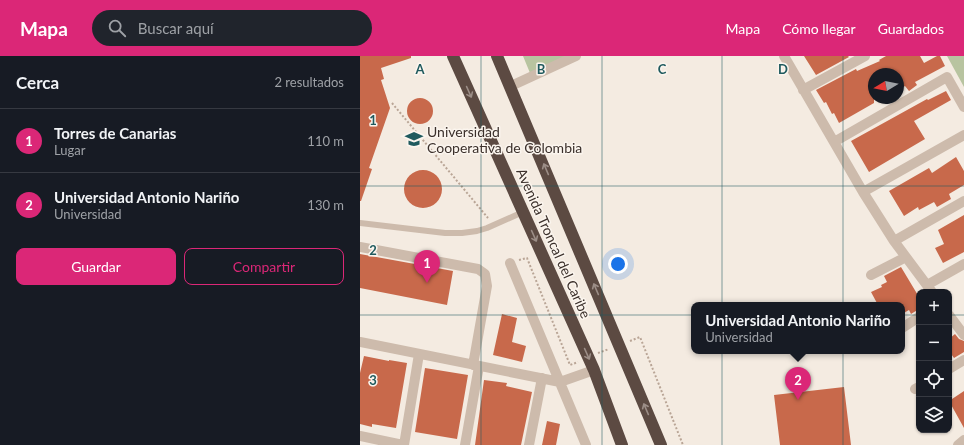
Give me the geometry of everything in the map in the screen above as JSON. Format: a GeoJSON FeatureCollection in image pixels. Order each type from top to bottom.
{"type":"FeatureCollection","features":[{"type":"Feature","properties":{"kind":"highway","name":"Avenida Troncal del Caribe"},"geometry":{"type":"LineString","coordinates":[[453,56],[594,370],[622,445]]}},
{"type":"Feature","properties":{"kind":"highway","name":"Avenida Troncal del Caribe"},"geometry":{"type":"LineString","coordinates":[[498,56],[661,445]]}},
{"type":"Feature","properties":{"kind":"street"},"geometry":{"type":"LineString","coordinates":[[511,86],[576,56]]}},
{"type":"Feature","properties":{"kind":"street"},"geometry":{"type":"LineString","coordinates":[[784,56],[863,192],[894,240],[929,289],[964,264]]}},
{"type":"Feature","properties":{"kind":"street"},"geometry":{"type":"LineString","coordinates":[[804,90],[865,56]]}},
{"type":"Feature","properties":{"kind":"street"},"geometry":{"type":"LineString","coordinates":[[834,142],[947,76],[964,107]]}},
{"type":"Feature","properties":{"kind":"street"},"geometry":{"type":"LineString","coordinates":[[863,192],[964,135]]}},
{"type":"Feature","properties":{"kind":"street"},"geometry":{"type":"LineString","coordinates":[[894,240],[964,201]]}},
{"type":"Feature","properties":{"kind":"street"},"geometry":{"type":"LineString","coordinates":[[360,247],[478,269],[485,274],[486,286],[465,445]]}},
{"type":"Feature","properties":{"kind":"street"},"geometry":{"type":"LineString","coordinates":[[871,275],[906,257]]}},
{"type":"Feature","properties":{"kind":"street"},"geometry":{"type":"LineString","coordinates":[[510,262],[586,445]]}},
{"type":"Feature","properties":{"kind":"street"},"geometry":{"type":"LineString","coordinates":[[905,326],[916,319]]}},
{"type":"Feature","properties":{"kind":"street"},"geometry":{"type":"LineString","coordinates":[[952,319],[964,333]]}},
{"type":"Feature","properties":{"kind":"street"},"geometry":{"type":"LineString","coordinates":[[360,342],[560,382],[594,370]]}},
{"type":"Feature","properties":{"kind":"street"},"geometry":{"type":"LineString","coordinates":[[362,440],[403,445],[419,354]]}},
{"type":"Feature","properties":{"kind":"street"},"geometry":{"type":"LineString","coordinates":[[952,367],[964,360]]}},
{"type":"Feature","properties":{"kind":"street"},"geometry":{"type":"LineString","coordinates":[[529,445],[542,378]]}},
{"type":"Feature","properties":{"kind":"street"},"geometry":{"type":"LineString","coordinates":[[958,445],[964,440]]}},
{"type":"Feature","properties":{"kind":"lane"},"geometry":{"type":"LineString","coordinates":[[360,223],[445,233],[462,233],[477,231],[523,212]]}},
{"type":"Feature","properties":{"kind":"path"},"geometry":{"type":"LineString","coordinates":[[392,103],[494,225]]}},
{"type":"Feature","properties":{"kind":"path"},"geometry":{"type":"LineString","coordinates":[[510,262],[527,258],[570,365],[584,359]]}},
{"type":"Feature","properties":{"kind":"path"},"geometry":{"type":"LineString","coordinates":[[626,342],[640,337],[683,445]]}},
{"type":"Feature","properties":{"kind":"path"},"geometry":{"type":"LineString","coordinates":[[598,354],[612,348]]}},
{"type":"Feature","properties":{"kind":"green space"},"geometry":{"type":"Polygon","coordinates":[[[523,56],[567,56],[530,73],[523,56]]]}},
{"type":"Feature","properties":{"kind":"green space"},"geometry":{"type":"Polygon","coordinates":[[[947,56],[964,56],[964,87],[947,56]]]}},
{"type":"Feature","properties":{"kind":"building"},"geometry":{"type":"Polygon","coordinates":[[[360,56],[411,56],[411,58],[381,68],[384,79],[381,80],[390,108],[369,168],[372,169],[361,201],[360,201],[360,56]]]}},
{"type":"Feature","properties":{"kind":"building"},"geometry":{"type":"Polygon","coordinates":[[[804,56],[848,56],[849,57],[816,75],[804,56]]]}},
{"type":"Feature","properties":{"kind":"building"},"geometry":{"type":"Polygon","coordinates":[[[886,56],[920,56],[924,63],[937,56],[940,56],[945,66],[915,82],[917,85],[909,91],[904,87],[904,68],[868,68],[868,104],[872,104],[839,123],[834,113],[832,114],[826,102],[824,103],[816,90],[856,69],[857,71],[880,61],[879,60],[886,56]]]}},
{"type":"Feature","properties":{"kind":"building"},"geometry":{"type":"Polygon","coordinates":[[[946,91],[951,100],[914,121],[925,139],[869,172],[851,141],[927,99],[928,100],[946,91]]]}},
{"type":"Feature","properties":{"kind":"building"},"geometry":{"type":"Polygon","coordinates":[[[420,98],[429,102],[433,111],[429,120],[420,124],[411,120],[407,111],[411,102],[420,98]]]}},
{"type":"Feature","properties":{"kind":"building"},"geometry":{"type":"Polygon","coordinates":[[[956,157],[964,171],[964,185],[949,194],[951,199],[937,207],[934,202],[919,210],[918,207],[904,216],[889,191],[929,168],[932,173],[956,157]]]}},
{"type":"Feature","properties":{"kind":"building"},"geometry":{"type":"Polygon","coordinates":[[[419,170],[427,170],[434,173],[439,178],[442,189],[439,200],[434,205],[427,208],[419,208],[412,205],[407,200],[404,193],[404,185],[407,178],[412,173],[419,170]]]}},
{"type":"Feature","properties":{"kind":"building"},"geometry":{"type":"Polygon","coordinates":[[[964,215],[964,252],[943,263],[935,248],[944,244],[938,230],[964,215]]]}},
{"type":"Feature","properties":{"kind":"building"},"geometry":{"type":"Polygon","coordinates":[[[360,254],[453,271],[447,305],[360,288],[360,254]]]}},
{"type":"Feature","properties":{"kind":"building"},"geometry":{"type":"Polygon","coordinates":[[[901,267],[916,292],[916,311],[911,314],[909,310],[905,312],[905,302],[876,302],[871,292],[882,287],[881,285],[887,282],[884,276],[901,267]]]}},
{"type":"Feature","properties":{"kind":"building"},"geometry":{"type":"Polygon","coordinates":[[[502,314],[517,318],[512,342],[526,346],[522,362],[493,355],[502,314]]]}},
{"type":"Feature","properties":{"kind":"building"},"geometry":{"type":"Polygon","coordinates":[[[955,334],[959,339],[964,341],[964,352],[954,358],[952,355],[952,336],[955,334]]]}},
{"type":"Feature","properties":{"kind":"building"},"geometry":{"type":"Polygon","coordinates":[[[364,356],[407,363],[396,428],[372,424],[372,427],[360,424],[360,373],[364,356]]]}},
{"type":"Feature","properties":{"kind":"building"},"geometry":{"type":"Polygon","coordinates":[[[425,368],[468,375],[457,439],[415,432],[425,368]]]}},
{"type":"Feature","properties":{"kind":"building"},"geometry":{"type":"Polygon","coordinates":[[[484,380],[507,383],[506,386],[532,392],[521,445],[475,445],[484,380]]]}},
{"type":"Feature","properties":{"kind":"building"},"geometry":{"type":"Polygon","coordinates":[[[844,387],[851,445],[780,445],[774,395],[844,387]]]}},
{"type":"Feature","properties":{"kind":"building"},"geometry":{"type":"Polygon","coordinates":[[[964,391],[964,428],[952,406],[952,399],[964,391]]]}},
{"type":"Feature","properties":{"kind":"building"},"geometry":{"type":"Polygon","coordinates":[[[547,421],[560,424],[556,445],[542,445],[547,421]]]}},
{"type":"Feature","properties":{"kind":"place","name":"Universidad Cooperativa de Colombia"},"geometry":{"type":"Point","coordinates":[414,139]}},
{"type":"Feature","properties":{"kind":"place","name":"Torres de Canarias"},"geometry":{"type":"Point","coordinates":[427,283]}},
{"type":"Feature","properties":{"kind":"place","name":"Universidad Antonio Nariño"},"geometry":{"type":"Point","coordinates":[798,400]}}]}
